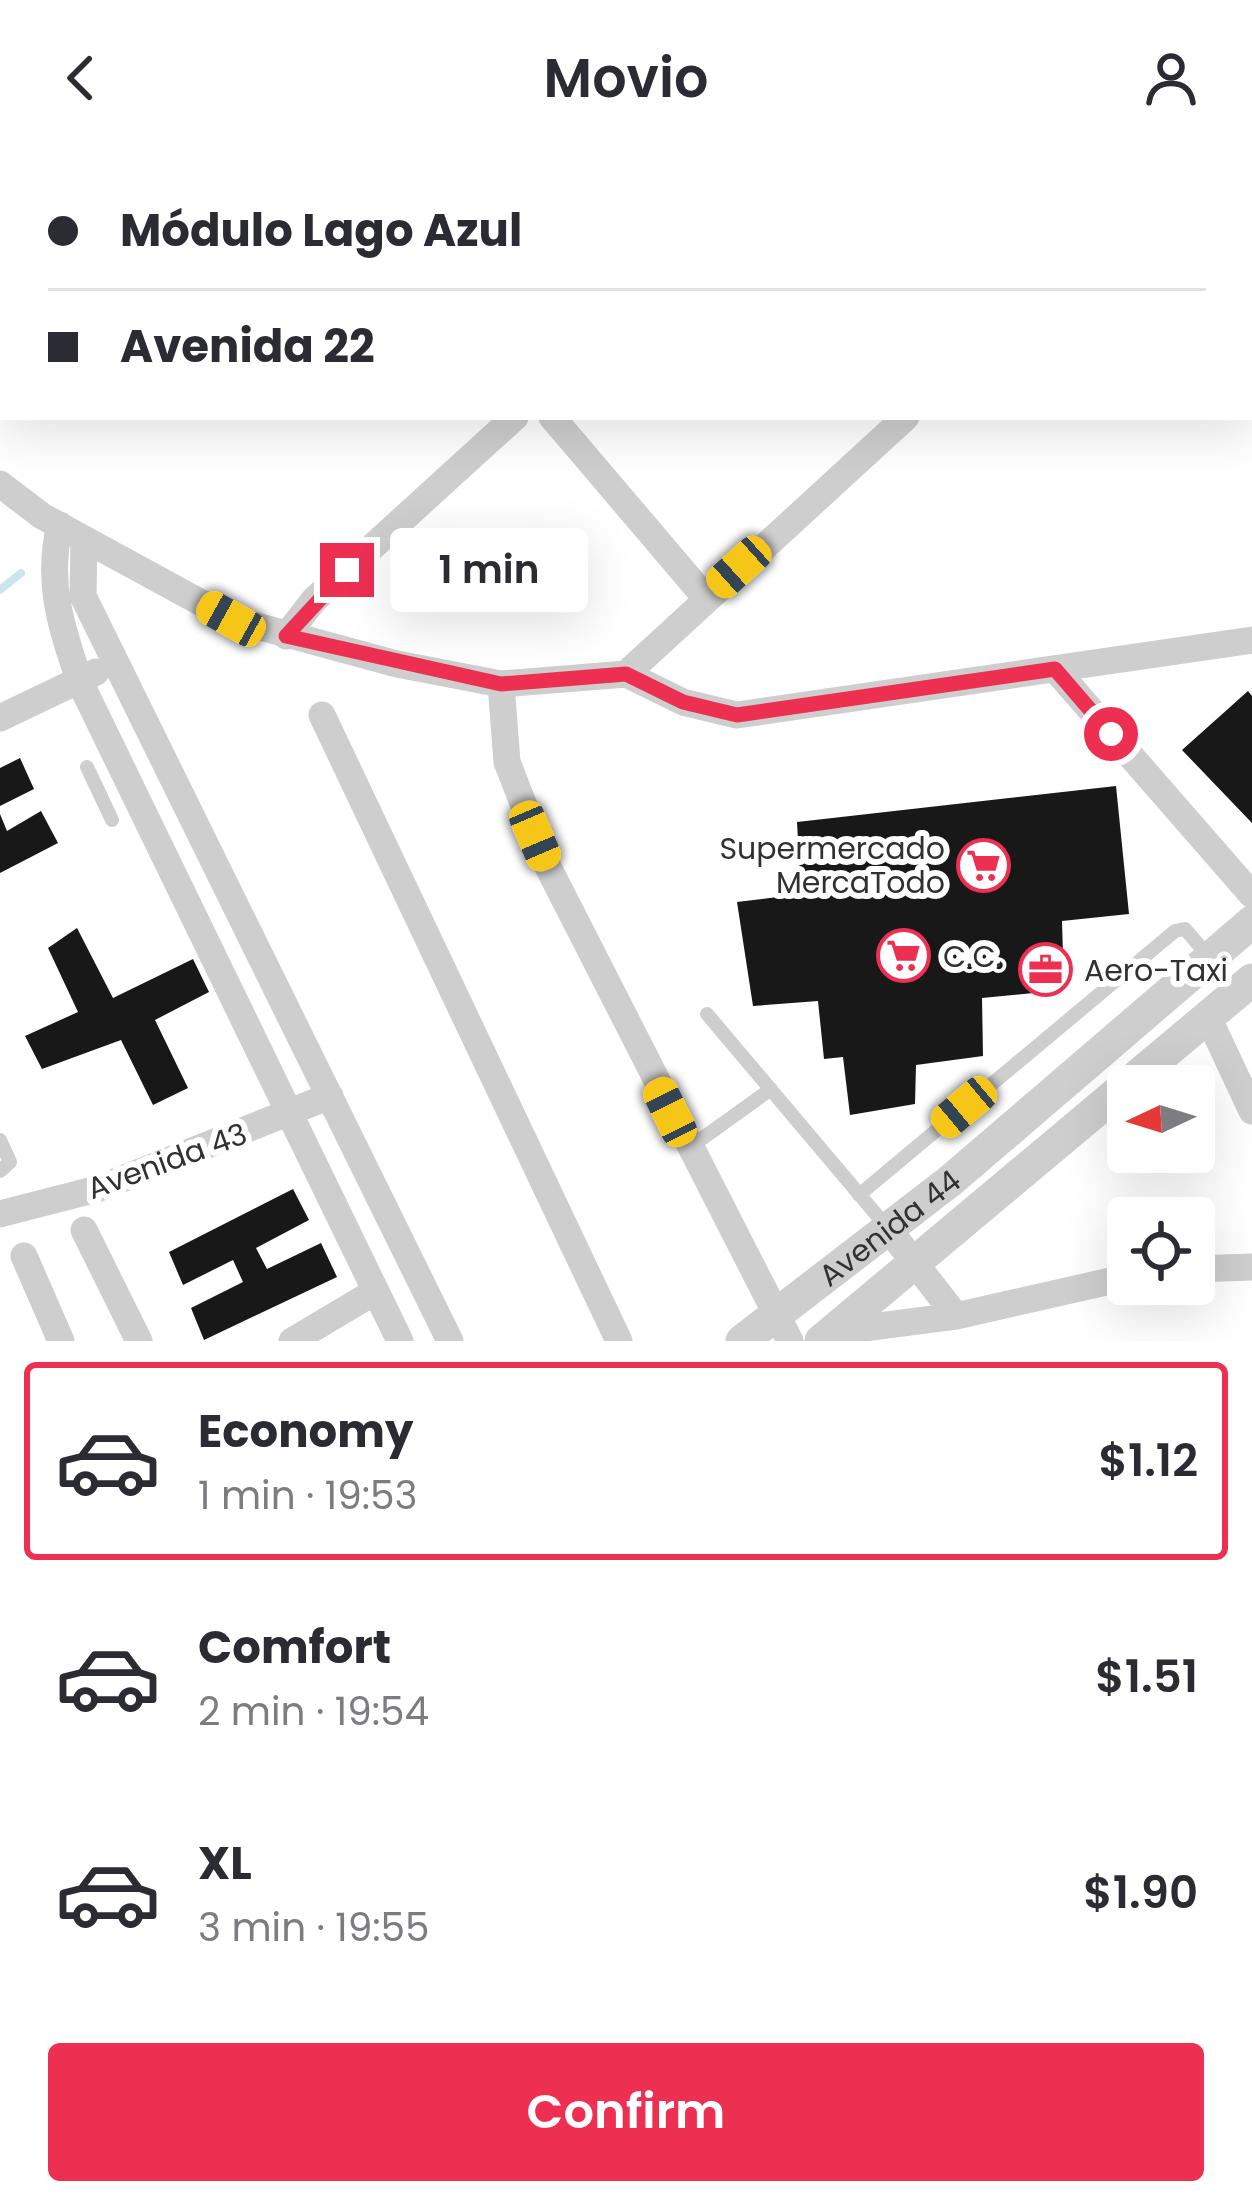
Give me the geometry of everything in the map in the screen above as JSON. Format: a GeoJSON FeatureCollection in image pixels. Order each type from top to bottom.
{"type":"FeatureCollection","features":[{"type":"Feature","properties":{"kind":"street"},"geometry":{"type":"LineString","coordinates":[[286,636],[314,600],[512,420]]}},
{"type":"Feature","properties":{"kind":"street"},"geometry":{"type":"LineString","coordinates":[[555,420],[705,597]]}},
{"type":"Feature","properties":{"kind":"street"},"geometry":{"type":"LineString","coordinates":[[626,674],[904,420]]}},
{"type":"Feature","properties":{"kind":"street"},"geometry":{"type":"LineString","coordinates":[[0,484],[72,532],[231,619],[286,636],[501,684],[626,674],[683,702],[737,715],[1252,640]]}},
{"type":"Feature","properties":{"kind":"street"},"geometry":{"type":"LineString","coordinates":[[72,532],[83,596],[450,1341]]}},
{"type":"Feature","properties":{"kind":"street"},"geometry":{"type":"LineString","coordinates":[[72,532],[51,570],[55,607],[79,680],[400,1341]]}},
{"type":"Feature","properties":{"kind":"street"},"geometry":{"type":"LineString","coordinates":[[0,718],[116,662]]}},
{"type":"Feature","properties":{"kind":"street"},"geometry":{"type":"LineString","coordinates":[[1055,669],[1252,896]]}},
{"type":"Feature","properties":{"kind":"street"},"geometry":{"type":"LineString","coordinates":[[501,684],[503,743],[521,805],[781,1328]]}},
{"type":"Feature","properties":{"kind":"street"},"geometry":{"type":"LineString","coordinates":[[322,716],[619,1341]]}},
{"type":"Feature","properties":{"kind":"street","name":"Avenida 44"},"geometry":{"type":"LineString","coordinates":[[742,1341],[781,1328],[886,1226],[950,1181],[1252,922]]}},
{"type":"Feature","properties":{"kind":"street","name":"Avenida 44"},"geometry":{"type":"LineString","coordinates":[[828,1337],[1252,980]]}},
{"type":"Feature","properties":{"kind":"street"},"geometry":{"type":"LineString","coordinates":[[1208,1017],[1252,1111]]}},
{"type":"Feature","properties":{"kind":"street","name":"Avenida 43"},"geometry":{"type":"LineString","coordinates":[[0,1214],[97,1189],[330,1096]]}},
{"type":"Feature","properties":{"kind":"street"},"geometry":{"type":"LineString","coordinates":[[886,1226],[956,1316]]}},
{"type":"Feature","properties":{"kind":"street"},"geometry":{"type":"LineString","coordinates":[[83,1230],[140,1341]]}},
{"type":"Feature","properties":{"kind":"street"},"geometry":{"type":"LineString","coordinates":[[23,1256],[61,1341]]}},
{"type":"Feature","properties":{"kind":"street"},"geometry":{"type":"LineString","coordinates":[[1215,1268],[1252,1267]]}},
{"type":"Feature","properties":{"kind":"street"},"geometry":{"type":"LineString","coordinates":[[828,1337],[956,1316],[1107,1282]]}},
{"type":"Feature","properties":{"kind":"street"},"geometry":{"type":"LineString","coordinates":[[292,1341],[376,1291]]}},
{"type":"Feature","properties":{"kind":"lane"},"geometry":{"type":"LineString","coordinates":[[87,767],[112,820]]}},
{"type":"Feature","properties":{"kind":"lane"},"geometry":{"type":"LineString","coordinates":[[97,789],[124,773]]}},
{"type":"Feature","properties":{"kind":"lane"},"geometry":{"type":"LineString","coordinates":[[155,844],[196,823]]}},
{"type":"Feature","properties":{"kind":"lane"},"geometry":{"type":"LineString","coordinates":[[859,1195],[1175,931],[1185,928],[1210,958]]}},
{"type":"Feature","properties":{"kind":"lane"},"geometry":{"type":"LineString","coordinates":[[706,1014],[886,1226]]}},
{"type":"Feature","properties":{"kind":"lane"},"geometry":{"type":"LineString","coordinates":[[688,1148],[771,1089]]}},
{"type":"Feature","properties":{"kind":"lane"},"geometry":{"type":"LineString","coordinates":[[0,1140],[10,1162],[0,1171]]}},
{"type":"Feature","properties":{"kind":"building"},"geometry":{"type":"Polygon","coordinates":[[[1248,691],[1252,696],[1252,823],[1182,750],[1248,691]]]}},
{"type":"Feature","properties":{"kind":"building"},"geometry":{"type":"Polygon","coordinates":[[[20,758],[34,789],[0,806],[0,768],[20,758]]]}},
{"type":"Feature","properties":{"kind":"building","name":"C.C."},"geometry":{"type":"Polygon","coordinates":[[[1116,786],[1129,914],[1062,921],[1064,990],[982,998],[983,1056],[916,1065],[915,1104],[850,1115],[843,1057],[824,1059],[818,1001],[753,1006],[737,902],[801,894],[797,822],[1116,786]]]}},
{"type":"Feature","properties":{"kind":"building"},"geometry":{"type":"Polygon","coordinates":[[[41,811],[58,843],[0,873],[0,814],[7,831],[41,811]]]}},
{"type":"Feature","properties":{"kind":"building"},"geometry":{"type":"Polygon","coordinates":[[[77,928],[113,998],[193,959],[209,992],[155,1020],[188,1088],[153,1105],[121,1040],[42,1069],[25,1036],[78,1012],[48,948],[77,928]]]}},
{"type":"Feature","properties":{"kind":"building"},"geometry":{"type":"Polygon","coordinates":[[[293,1189],[309,1220],[256,1248],[267,1269],[321,1243],[337,1277],[204,1340],[191,1308],[243,1282],[233,1260],[183,1285],[169,1252],[293,1189]]]}},
{"type":"Feature","properties":{"kind":"waterway"},"geometry":{"type":"LineString","coordinates":[[0,590],[21,573]]}},
{"type":"Feature","properties":{"kind":"place","name":"Supermercado MercaTodo"},"geometry":{"type":"Point","coordinates":[984,865]}},
{"type":"Feature","properties":{"kind":"place","name":"C.C."},"geometry":{"type":"Point","coordinates":[904,956]}},
{"type":"Feature","properties":{"kind":"place","name":"Aero-Taxi"},"geometry":{"type":"Point","coordinates":[1045,970]}},
{"type":"Feature","properties":{"kind":"route"},"geometry":{"type":"LineString","coordinates":[[347,570],[314,600],[286,636],[501,684],[626,674],[683,702],[737,715],[1055,669],[1111,734]]}}]}
